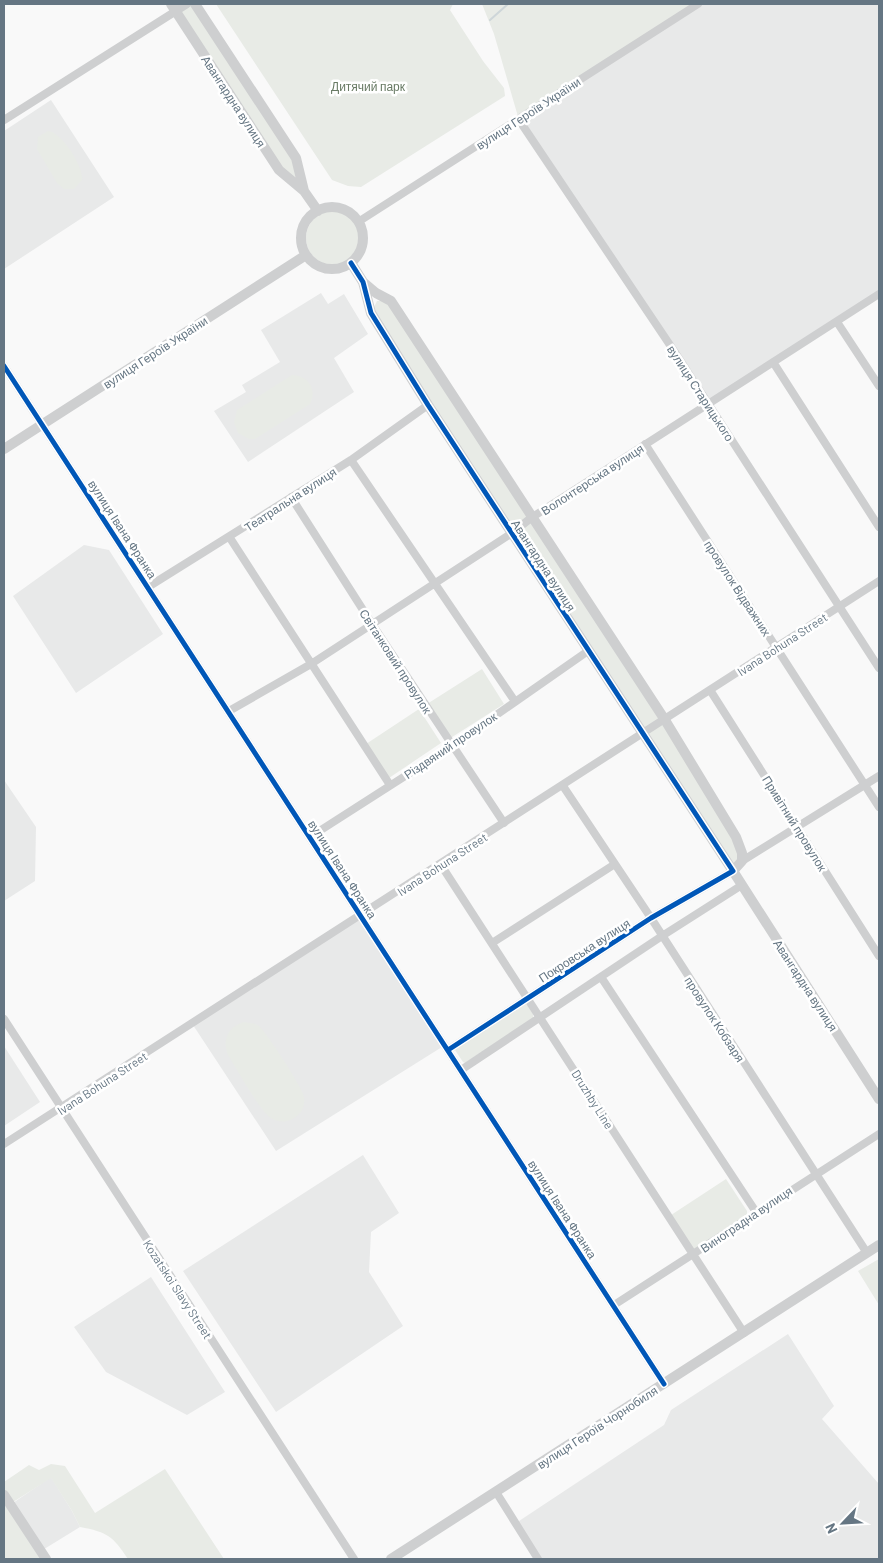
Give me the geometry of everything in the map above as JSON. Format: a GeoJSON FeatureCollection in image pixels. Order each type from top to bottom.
{"type":"FeatureCollection","features":[{"type":"Feature","properties":{"kind":"street"},"geometry":{"type":"LineString","coordinates":[[4,120],[173,7],[186,4]]}},
{"type":"Feature","properties":{"kind":"street","name":"Авангардна вулиця"},"geometry":{"type":"LineString","coordinates":[[195,4],[296,158],[304,191]]}},
{"type":"Feature","properties":{"kind":"street","name":"вулиця Героїв України"},"geometry":{"type":"LineString","coordinates":[[358,222],[698,4]]}},
{"type":"Feature","properties":{"kind":"street","name":"Авангардна вулиця"},"geometry":{"type":"LineString","coordinates":[[173,7],[279,170],[304,191],[318,211]]}},
{"type":"Feature","properties":{"kind":"street","name":"вулиця Старицького"},"geometry":{"type":"LineString","coordinates":[[518,120],[708,404],[879,668]]}},
{"type":"Feature","properties":{"kind":"street"},"geometry":{"type":"LineString","coordinates":[[332,208],[340,209],[353,216],[358,222],[363,236],[362,244],[356,258],[351,263],[330,269],[316,265],[306,255],[302,241],[304,227],[318,211],[332,208]]}},
{"type":"Feature","properties":{"kind":"street","name":"вулиця Героїв України"},"geometry":{"type":"LineString","coordinates":[[4,450],[306,255]]}},
{"type":"Feature","properties":{"kind":"street","name":"Авангардна вулиця"},"geometry":{"type":"LineString","coordinates":[[351,263],[363,282],[376,293],[390,301],[665,720],[729,823],[742,853],[742,862]]}},
{"type":"Feature","properties":{"kind":"street","name":"Авангардна вулиця"},"geometry":{"type":"LineString","coordinates":[[363,282],[371,313],[428,405],[733,871],[879,1099]]}},
{"type":"Feature","properties":{"kind":"street","name":"Волонтерська вулиця"},"geometry":{"type":"LineString","coordinates":[[229,711],[311,664],[434,582],[512,533],[531,518],[879,294]]}},
{"type":"Feature","properties":{"kind":"street"},"geometry":{"type":"LineString","coordinates":[[837,322],[879,386]]}},
{"type":"Feature","properties":{"kind":"street"},"geometry":{"type":"LineString","coordinates":[[773,362],[879,526]]}},
{"type":"Feature","properties":{"kind":"street","name":"вулиця Івана Франка"},"geometry":{"type":"LineString","coordinates":[[4,366],[664,1384]]}},
{"type":"Feature","properties":{"kind":"street","name":"Театральна вулиця"},"geometry":{"type":"LineString","coordinates":[[148,587],[230,538],[351,460],[428,405]]}},
{"type":"Feature","properties":{"kind":"street","name":"провулок Відважних"},"geometry":{"type":"LineString","coordinates":[[646,444],[879,807]]}},
{"type":"Feature","properties":{"kind":"street"},"geometry":{"type":"LineString","coordinates":[[351,460],[514,700]]}},
{"type":"Feature","properties":{"kind":"street","name":"Світанковий провулок"},"geometry":{"type":"LineString","coordinates":[[292,497],[372,624],[504,823]]}},
{"type":"Feature","properties":{"kind":"street"},"geometry":{"type":"LineString","coordinates":[[230,538],[390,785]]}},
{"type":"Feature","properties":{"kind":"street","name":"Ivana Bohuna Street"},"geometry":{"type":"LineString","coordinates":[[4,1144],[62,1109],[879,581]]}},
{"type":"Feature","properties":{"kind":"street","name":"Різдвяний провулок"},"geometry":{"type":"LineString","coordinates":[[310,837],[452,746],[514,700],[588,651]]}},
{"type":"Feature","properties":{"kind":"street","name":"Привітний провулок"},"geometry":{"type":"LineString","coordinates":[[710,690],[879,956]]}},
{"type":"Feature","properties":{"kind":"street"},"geometry":{"type":"LineString","coordinates":[[733,871],[742,862],[879,776]]}},
{"type":"Feature","properties":{"kind":"street","name":"провулок Кобзаря"},"geometry":{"type":"LineString","coordinates":[[562,786],[651,918],[867,1253]]}},
{"type":"Feature","properties":{"kind":"street"},"geometry":{"type":"LineString","coordinates":[[492,943],[615,864]]}},
{"type":"Feature","properties":{"kind":"street","name":"Druzhby Line"},"geometry":{"type":"LineString","coordinates":[[441,865],[744,1333]]}},
{"type":"Feature","properties":{"kind":"street","name":"Покровська вулиця"},"geometry":{"type":"LineString","coordinates":[[448,1050],[651,918],[733,871]]}},
{"type":"Feature","properties":{"kind":"street"},"geometry":{"type":"LineString","coordinates":[[461,1070],[742,885]]}},
{"type":"Feature","properties":{"kind":"street"},"geometry":{"type":"LineString","coordinates":[[601,977],[756,1212]]}},
{"type":"Feature","properties":{"kind":"street","name":"Kozatskoi Slavy Street"},"geometry":{"type":"LineString","coordinates":[[4,1019],[354,1559]]}},
{"type":"Feature","properties":{"kind":"street","name":"Виноградна вулиця"},"geometry":{"type":"LineString","coordinates":[[614,1305],[879,1134]]}},
{"type":"Feature","properties":{"kind":"street","name":"вулиця Героїв Чорнобиля"},"geometry":{"type":"LineString","coordinates":[[390,1559],[879,1246]]}},
{"type":"Feature","properties":{"kind":"street"},"geometry":{"type":"LineString","coordinates":[[496,1492],[538,1559]]}},
{"type":"Feature","properties":{"kind":"street"},"geometry":{"type":"LineString","coordinates":[[4,1495],[46,1559]]}},
{"type":"Feature","properties":{"kind":"shaded area"},"geometry":{"type":"Polygon","coordinates":[[[697,4],[879,4],[879,294],[708,404],[519,120],[697,4]]]}},
{"type":"Feature","properties":{"kind":"shaded area"},"geometry":{"type":"Polygon","coordinates":[[[51,100],[114,197],[4,269],[4,131],[51,100]]]}},
{"type":"Feature","properties":{"kind":"shaded area"},"geometry":{"type":"Polygon","coordinates":[[[321,293],[328,304],[344,294],[368,334],[334,358],[354,392],[248,462],[214,411],[246,392],[242,385],[280,362],[261,330],[321,293]]]}},
{"type":"Feature","properties":{"kind":"shaded area"},"geometry":{"type":"Polygon","coordinates":[[[84,545],[109,550],[163,634],[76,693],[13,596],[84,545]]]}},
{"type":"Feature","properties":{"kind":"shaded area"},"geometry":{"type":"Polygon","coordinates":[[[4,780],[36,827],[35,881],[4,901],[4,780]]]}},
{"type":"Feature","properties":{"kind":"shaded area"},"geometry":{"type":"Polygon","coordinates":[[[361,916],[442,1047],[276,1151],[193,1025],[361,916]]]}},
{"type":"Feature","properties":{"kind":"shaded area"},"geometry":{"type":"Polygon","coordinates":[[[4,1046],[40,1102],[4,1126],[4,1046]]]}},
{"type":"Feature","properties":{"kind":"shaded area"},"geometry":{"type":"Polygon","coordinates":[[[363,1155],[399,1213],[371,1232],[369,1272],[403,1326],[276,1412],[183,1271],[363,1155]]]}},
{"type":"Feature","properties":{"kind":"shaded area"},"geometry":{"type":"Polygon","coordinates":[[[151,1277],[225,1392],[187,1415],[106,1372],[74,1327],[151,1277]]]}},
{"type":"Feature","properties":{"kind":"shaded area"},"geometry":{"type":"Polygon","coordinates":[[[788,1334],[834,1406],[822,1419],[879,1484],[879,1559],[539,1559],[516,1523],[664,1425],[671,1410],[788,1334]]]}},
{"type":"Feature","properties":{"kind":"shaded area"},"geometry":{"type":"Polygon","coordinates":[[[51,1477],[80,1527],[41,1551],[10,1505],[51,1477]]]}},
{"type":"Feature","properties":{"kind":"green space"},"geometry":{"type":"Polygon","coordinates":[[[171,4],[195,4],[296,158],[304,191],[284,175],[171,4]]]}},
{"type":"Feature","properties":{"kind":"green space","name":"Дитячий парк"},"geometry":{"type":"Polygon","coordinates":[[[216,4],[453,4],[450,10],[483,61],[504,88],[505,96],[361,187],[348,186],[332,180],[216,4]]]}},
{"type":"Feature","properties":{"kind":"green space"},"geometry":{"type":"Polygon","coordinates":[[[482,4],[698,4],[519,120],[494,34],[482,4]]]}},
{"type":"Feature","properties":{"kind":"green space"},"geometry":{"type":"Polygon","coordinates":[[[48,131],[60,137],[80,167],[82,180],[74,189],[64,189],[57,183],[37,149],[38,137],[48,131]]]}},
{"type":"Feature","properties":{"kind":"green space"},"geometry":{"type":"Polygon","coordinates":[[[333,211],[343,213],[352,219],[358,228],[360,238],[358,248],[352,257],[343,263],[333,265],[323,263],[314,257],[308,248],[306,238],[308,228],[314,219],[323,213],[333,211]]]}},
{"type":"Feature","properties":{"kind":"green space"},"geometry":{"type":"Polygon","coordinates":[[[377,301],[391,301],[665,720],[742,853],[733,871],[371,313],[377,301]]]}},
{"type":"Feature","properties":{"kind":"green space"},"geometry":{"type":"Polygon","coordinates":[[[292,375],[303,378],[310,384],[313,393],[310,404],[255,439],[249,439],[238,433],[234,422],[237,410],[292,375]]]}},
{"type":"Feature","properties":{"kind":"green space"},"geometry":{"type":"Polygon","coordinates":[[[482,669],[504,704],[449,739],[427,704],[482,669]]]}},
{"type":"Feature","properties":{"kind":"green space"},"geometry":{"type":"Polygon","coordinates":[[[419,709],[441,743],[389,778],[366,744],[419,709]]]}},
{"type":"Feature","properties":{"kind":"green space"},"geometry":{"type":"Polygon","coordinates":[[[524,1000],[533,1014],[533,1018],[465,1063],[463,1062],[453,1047],[524,1000]]]}},
{"type":"Feature","properties":{"kind":"green space"},"geometry":{"type":"Polygon","coordinates":[[[244,1022],[257,1025],[263,1030],[298,1083],[304,1097],[304,1103],[299,1114],[294,1118],[277,1121],[266,1114],[228,1055],[226,1039],[228,1034],[238,1024],[244,1022]]]}},
{"type":"Feature","properties":{"kind":"green space"},"geometry":{"type":"Polygon","coordinates":[[[726,1179],[747,1211],[747,1216],[692,1252],[668,1217],[726,1179]]]}},
{"type":"Feature","properties":{"kind":"green space"},"geometry":{"type":"Polygon","coordinates":[[[879,1259],[879,1305],[858,1271],[879,1259]]]}},
{"type":"Feature","properties":{"kind":"green space"},"geometry":{"type":"Polygon","coordinates":[[[51,1464],[65,1466],[95,1513],[165,1469],[224,1559],[128,1559],[118,1545],[108,1536],[80,1527],[51,1478],[10,1504],[4,1495],[4,1482],[29,1465],[39,1470],[51,1464]]]}},
{"type":"Feature","properties":{"kind":"green space"},"geometry":{"type":"Polygon","coordinates":[[[4,1503],[41,1559],[4,1559],[4,1503]]]}},
{"type":"Feature","properties":{"kind":"waterway"},"geometry":{"type":"LineString","coordinates":[[490,20],[508,4]]}},
{"type":"Feature","properties":{"kind":"cycle path"},"geometry":{"type":"LineString","coordinates":[[351,263],[363,282],[371,313],[428,405],[733,871],[651,918],[448,1050]]}},
{"type":"Feature","properties":{"kind":"cycle path"},"geometry":{"type":"LineString","coordinates":[[4,366],[664,1384]]}}]}
